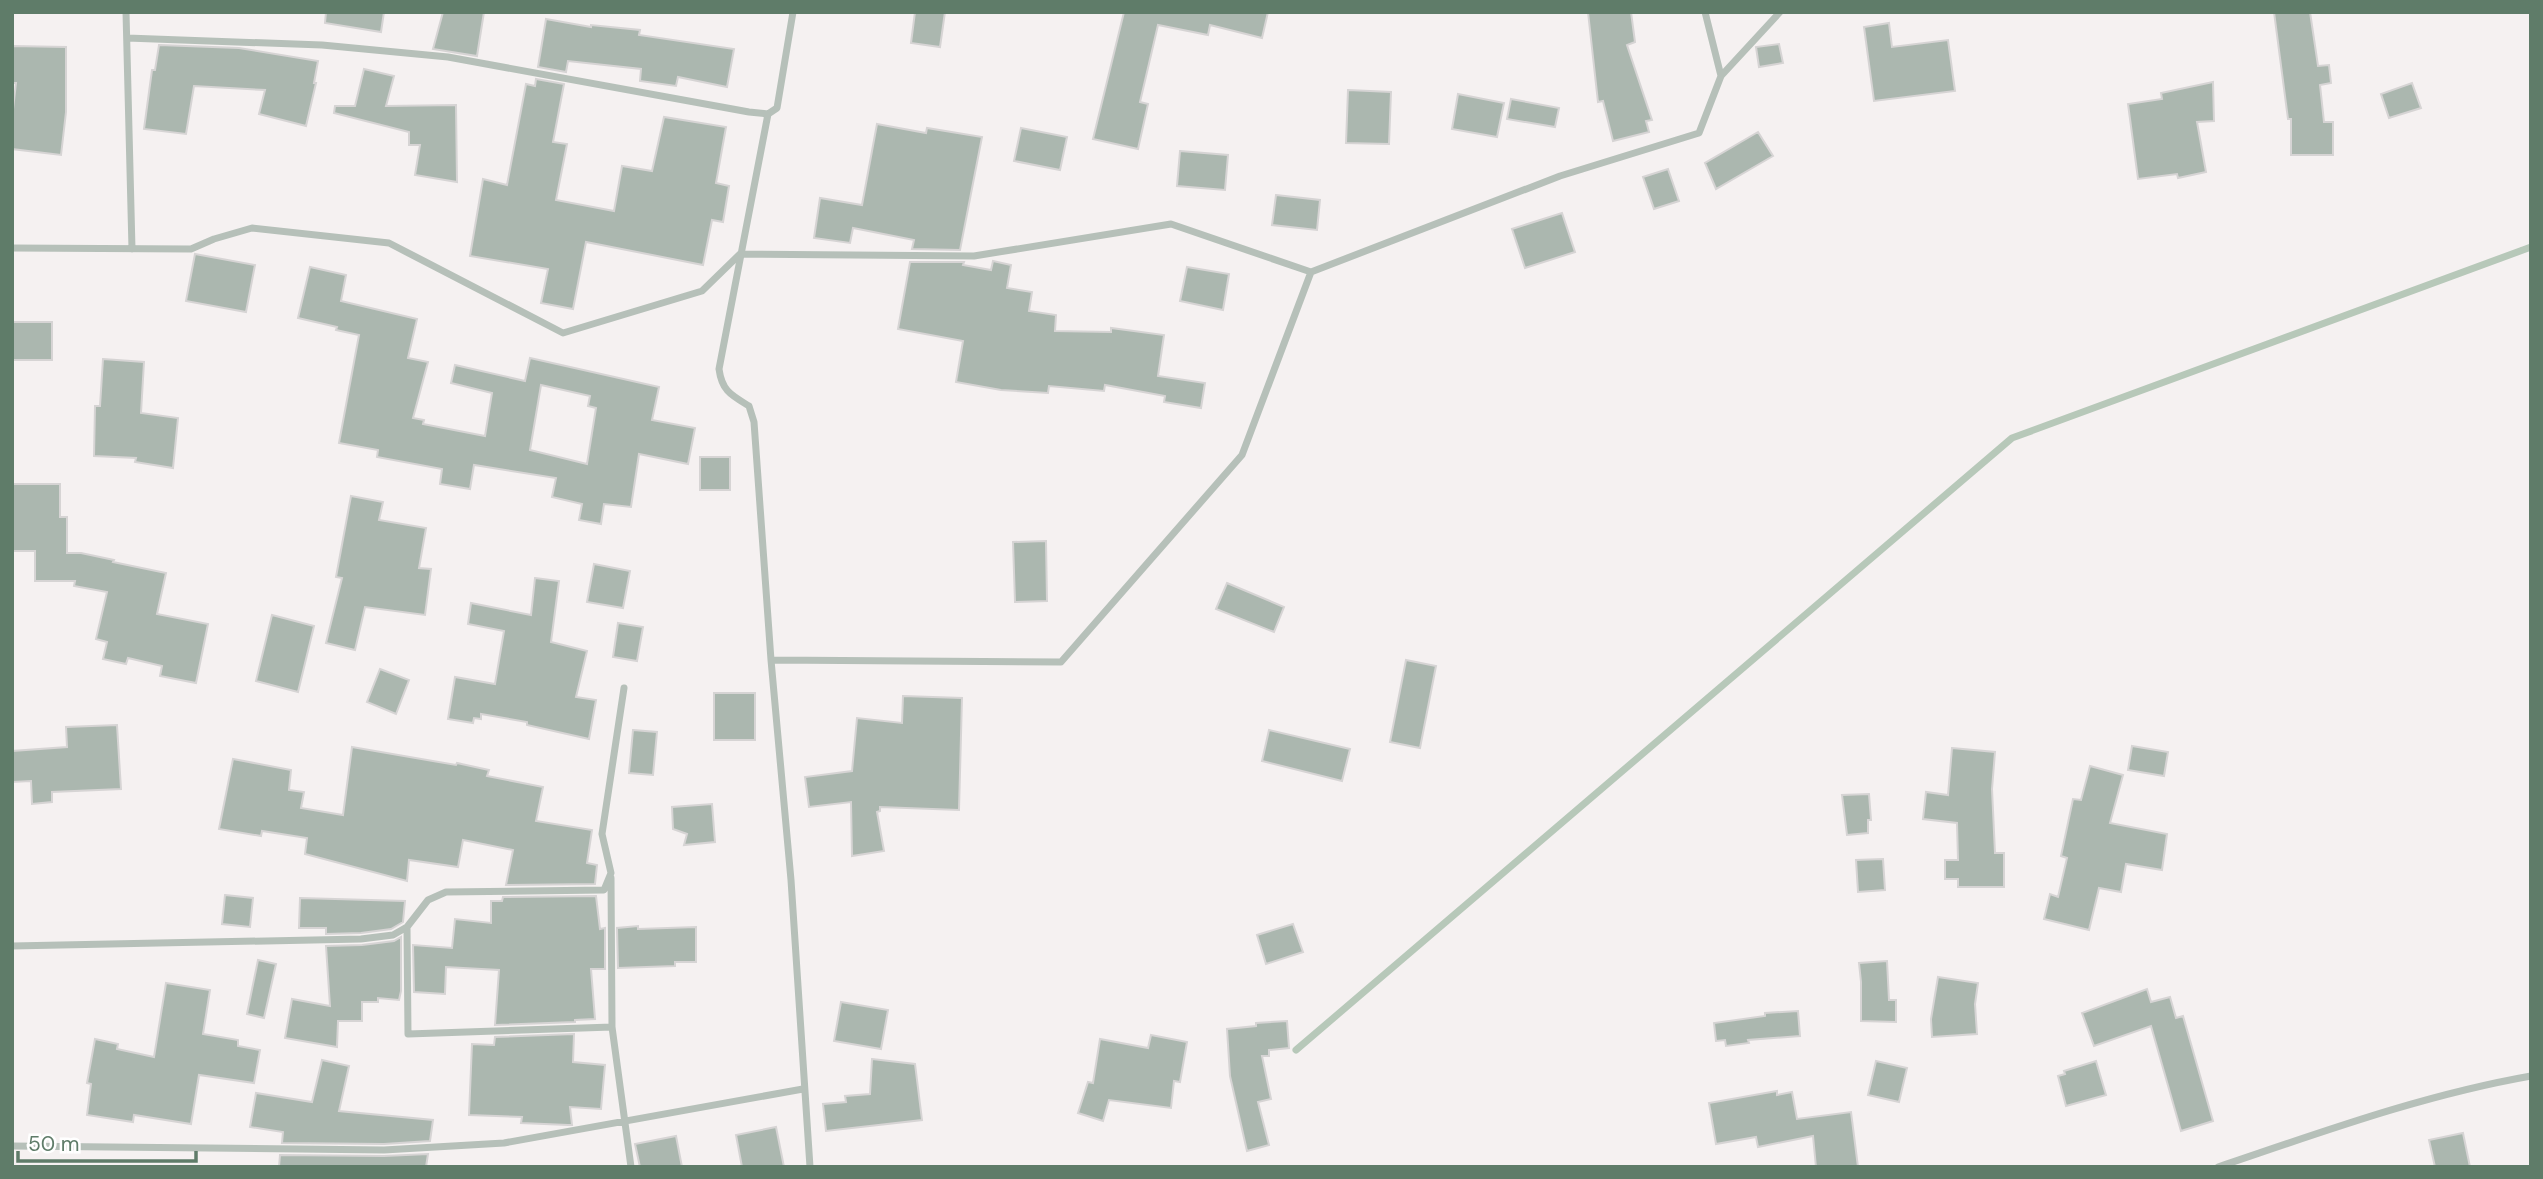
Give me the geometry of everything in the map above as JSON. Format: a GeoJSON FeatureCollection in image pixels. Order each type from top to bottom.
{"type":"FeatureCollection","features":[{"type":"Feature","properties":{"kind":"street"},"geometry":{"type":"LineString","coordinates":[[126,12],[132,249]]}},
{"type":"Feature","properties":{"kind":"street"},"geometry":{"type":"LineString","coordinates":[[127,38],[322,45],[448,57],[749,113],[768,114],[777,108],[793,12]]}},
{"type":"Feature","properties":{"kind":"street"},"geometry":{"type":"LineString","coordinates":[[1705,12],[1721,76]]}},
{"type":"Feature","properties":{"kind":"street"},"geometry":{"type":"LineString","coordinates":[[12,248],[191,249],[252,228],[389,243],[563,333],[702,291],[740,254],[974,256],[1171,224],[1311,272],[1560,176],[1699,133],[1721,76],[1780,12]]}},
{"type":"Feature","properties":{"kind":"street"},"geometry":{"type":"LineString","coordinates":[[768,114],[719,369],[721,382],[730,395],[749,406],[754,422],[771,660],[792,880],[803,1089],[810,1167]]}},
{"type":"Feature","properties":{"kind":"street"},"geometry":{"type":"LineString","coordinates":[[771,660],[1061,662],[1242,455],[1311,272]]}},
{"type":"Feature","properties":{"kind":"street"},"geometry":{"type":"LineString","coordinates":[[624,688],[602,834],[611,873],[612,1027],[631,1167]]}},
{"type":"Feature","properties":{"kind":"street"},"geometry":{"type":"LineString","coordinates":[[13,945],[361,939],[393,936],[407,927],[428,900],[446,892],[604,890],[611,873]]}},
{"type":"Feature","properties":{"kind":"street"},"geometry":{"type":"LineString","coordinates":[[407,927],[408,1034],[612,1027]]}},
{"type":"Feature","properties":{"kind":"street"},"geometry":{"type":"LineString","coordinates":[[2218,1167],[2407,1104],[2473,1086],[2531,1076]]}},
{"type":"Feature","properties":{"kind":"street"},"geometry":{"type":"LineString","coordinates":[[12,1146],[384,1150],[504,1143],[803,1089]]}},
{"type":"Feature","properties":{"kind":"building"},"geometry":{"type":"Polygon","coordinates":[[[326,12],[384,12],[381,32],[325,23],[326,12]]]}},
{"type":"Feature","properties":{"kind":"building"},"geometry":{"type":"Polygon","coordinates":[[[443,12],[484,12],[477,56],[433,49],[443,12]]]}},
{"type":"Feature","properties":{"kind":"building"},"geometry":{"type":"Polygon","coordinates":[[[915,12],[945,12],[940,47],[911,43],[915,12]]]}},
{"type":"Feature","properties":{"kind":"building"},"geometry":{"type":"Polygon","coordinates":[[[1124,12],[1268,12],[1262,38],[1210,25],[1208,35],[1158,25],[1140,102],[1148,104],[1138,149],[1093,139],[1124,12]]]}},
{"type":"Feature","properties":{"kind":"building"},"geometry":{"type":"Polygon","coordinates":[[[1588,12],[1631,12],[1635,42],[1627,45],[1652,120],[1646,121],[1649,132],[1613,141],[1603,101],[1598,102],[1588,12]]]}},
{"type":"Feature","properties":{"kind":"building"},"geometry":{"type":"Polygon","coordinates":[[[2274,12],[2310,12],[2318,66],[2329,65],[2331,83],[2320,85],[2324,122],[2333,122],[2333,155],[2291,155],[2291,119],[2288,119],[2274,12]]]}},
{"type":"Feature","properties":{"kind":"building"},"geometry":{"type":"Polygon","coordinates":[[[546,19],[591,27],[640,30],[639,35],[734,49],[727,87],[678,77],[676,86],[640,81],[641,69],[568,61],[566,72],[538,67],[546,19]]]}},
{"type":"Feature","properties":{"kind":"building"},"geometry":{"type":"Polygon","coordinates":[[[1889,23],[1892,47],[1948,40],[1955,91],[1874,101],[1864,27],[1889,23]]]}},
{"type":"Feature","properties":{"kind":"building"},"geometry":{"type":"Polygon","coordinates":[[[1779,44],[1783,63],[1759,67],[1756,47],[1779,44]]]}},
{"type":"Feature","properties":{"kind":"building"},"geometry":{"type":"Polygon","coordinates":[[[159,45],[239,48],[318,61],[306,126],[259,114],[265,90],[194,86],[186,134],[144,129],[152,70],[155,70],[159,45]]]}},
{"type":"Feature","properties":{"kind":"building"},"geometry":{"type":"Polygon","coordinates":[[[12,46],[66,47],[66,112],[61,155],[12,149],[16,83],[12,83],[12,46]]]}},
{"type":"Feature","properties":{"kind":"building"},"geometry":{"type":"Polygon","coordinates":[[[364,69],[394,76],[386,106],[456,105],[457,182],[415,175],[420,145],[409,145],[409,132],[334,113],[335,106],[355,106],[364,69]]]}},
{"type":"Feature","properties":{"kind":"building"},"geometry":{"type":"Polygon","coordinates":[[[536,79],[564,84],[553,142],[567,144],[556,200],[614,211],[622,166],[652,171],[664,117],[726,127],[716,183],[729,186],[723,222],[712,220],[703,265],[586,242],[573,309],[541,303],[548,269],[470,256],[483,179],[507,185],[526,84],[535,86],[536,79]]]}},
{"type":"Feature","properties":{"kind":"building"},"geometry":{"type":"Polygon","coordinates":[[[2213,82],[2214,121],[2197,122],[2206,172],[2178,178],[2177,174],[2138,179],[2128,104],[2162,99],[2161,93],[2213,82]]]}},
{"type":"Feature","properties":{"kind":"building"},"geometry":{"type":"Polygon","coordinates":[[[2412,83],[2421,108],[2389,118],[2381,94],[2412,83]]]}},
{"type":"Feature","properties":{"kind":"building"},"geometry":{"type":"Polygon","coordinates":[[[1348,90],[1391,92],[1389,144],[1346,143],[1348,90]]]}},
{"type":"Feature","properties":{"kind":"building"},"geometry":{"type":"Polygon","coordinates":[[[1458,94],[1504,103],[1497,137],[1452,129],[1458,94]]]}},
{"type":"Feature","properties":{"kind":"building"},"geometry":{"type":"Polygon","coordinates":[[[1511,99],[1559,108],[1555,127],[1507,119],[1511,99]]]}},
{"type":"Feature","properties":{"kind":"building"},"geometry":{"type":"Polygon","coordinates":[[[877,124],[926,133],[927,128],[982,137],[960,250],[912,249],[914,240],[853,228],[850,243],[814,238],[820,198],[862,205],[877,124]]]}},
{"type":"Feature","properties":{"kind":"building"},"geometry":{"type":"Polygon","coordinates":[[[1021,128],[1067,137],[1060,170],[1014,161],[1021,128]]]}},
{"type":"Feature","properties":{"kind":"building"},"geometry":{"type":"Polygon","coordinates":[[[1758,132],[1773,156],[1716,189],[1705,163],[1758,132]]]}},
{"type":"Feature","properties":{"kind":"building"},"geometry":{"type":"Polygon","coordinates":[[[1180,151],[1228,155],[1225,190],[1177,186],[1180,151]]]}},
{"type":"Feature","properties":{"kind":"building"},"geometry":{"type":"Polygon","coordinates":[[[1668,169],[1679,201],[1654,209],[1643,177],[1668,169]]]}},
{"type":"Feature","properties":{"kind":"building"},"geometry":{"type":"Polygon","coordinates":[[[1276,195],[1320,200],[1317,230],[1272,225],[1276,195]]]}},
{"type":"Feature","properties":{"kind":"building"},"geometry":{"type":"Polygon","coordinates":[[[1562,213],[1575,252],[1525,268],[1512,229],[1562,213]]]}},
{"type":"Feature","properties":{"kind":"building"},"geometry":{"type":"Polygon","coordinates":[[[195,254],[255,265],[246,312],[186,301],[195,254]]]}},
{"type":"Feature","properties":{"kind":"building"},"geometry":{"type":"Polygon","coordinates":[[[993,261],[1011,265],[1007,288],[1032,292],[1029,311],[1056,315],[1055,331],[1111,332],[1111,328],[1164,335],[1158,376],[1205,383],[1201,408],[1164,402],[1165,396],[1105,385],[1104,391],[1049,386],[1048,393],[1001,390],[956,382],[963,341],[898,329],[910,262],[964,262],[963,265],[991,270],[993,261]]]}},
{"type":"Feature","properties":{"kind":"building"},"geometry":{"type":"Polygon","coordinates":[[[310,267],[346,275],[341,301],[417,319],[408,358],[428,362],[413,418],[424,420],[423,424],[485,436],[492,393],[451,383],[455,365],[525,381],[530,358],[659,387],[652,420],[695,428],[688,464],[639,454],[631,507],[604,504],[601,524],[579,520],[582,504],[552,497],[556,478],[474,465],[470,489],[440,484],[442,469],[377,457],[378,450],[339,443],[359,335],[298,318],[310,267]],[[541,385],[530,450],[587,464],[596,408],[588,406],[590,396],[541,385]]]}},
{"type":"Feature","properties":{"kind":"building"},"geometry":{"type":"Polygon","coordinates":[[[1187,267],[1229,274],[1223,310],[1180,301],[1187,267]]]}},
{"type":"Feature","properties":{"kind":"building"},"geometry":{"type":"Polygon","coordinates":[[[12,322],[52,322],[52,360],[12,360],[12,322]]]}},
{"type":"Feature","properties":{"kind":"building"},"geometry":{"type":"Polygon","coordinates":[[[103,359],[144,362],[141,413],[178,418],[173,468],[135,462],[136,458],[94,456],[95,406],[100,406],[103,359]]]}},
{"type":"Feature","properties":{"kind":"building"},"geometry":{"type":"Polygon","coordinates":[[[700,457],[730,457],[730,490],[700,490],[700,457]]]}},
{"type":"Feature","properties":{"kind":"building"},"geometry":{"type":"Polygon","coordinates":[[[12,484],[60,484],[60,517],[67,517],[67,553],[81,553],[166,573],[157,614],[208,624],[196,683],[160,676],[162,666],[128,658],[126,664],[103,659],[107,642],[96,639],[107,592],[74,586],[75,581],[35,581],[35,551],[12,551],[12,484]]]}},
{"type":"Feature","properties":{"kind":"building"},"geometry":{"type":"Polygon","coordinates":[[[351,496],[383,502],[379,520],[426,528],[419,568],[431,569],[425,615],[365,607],[355,650],[326,643],[342,578],[336,577],[351,496]]]}},
{"type":"Feature","properties":{"kind":"building"},"geometry":{"type":"Polygon","coordinates":[[[1046,541],[1047,601],[1015,602],[1013,542],[1046,541]]]}},
{"type":"Feature","properties":{"kind":"building"},"geometry":{"type":"Polygon","coordinates":[[[594,564],[630,571],[623,608],[587,602],[594,564]]]}},
{"type":"Feature","properties":{"kind":"building"},"geometry":{"type":"Polygon","coordinates":[[[535,578],[559,581],[551,642],[587,651],[576,697],[596,700],[589,739],[527,725],[527,722],[481,714],[481,719],[474,718],[473,723],[448,719],[455,677],[495,684],[504,631],[468,624],[471,603],[531,615],[535,578]]]}},
{"type":"Feature","properties":{"kind":"building"},"geometry":{"type":"Polygon","coordinates":[[[1227,583],[1284,607],[1274,632],[1216,609],[1227,583]]]}},
{"type":"Feature","properties":{"kind":"building"},"geometry":{"type":"Polygon","coordinates":[[[272,615],[314,626],[298,692],[256,681],[272,615]]]}},
{"type":"Feature","properties":{"kind":"building"},"geometry":{"type":"Polygon","coordinates":[[[618,623],[643,627],[637,661],[613,657],[618,623]]]}},
{"type":"Feature","properties":{"kind":"building"},"geometry":{"type":"Polygon","coordinates":[[[1406,660],[1436,666],[1420,748],[1390,742],[1406,660]]]}},
{"type":"Feature","properties":{"kind":"building"},"geometry":{"type":"Polygon","coordinates":[[[380,669],[409,680],[396,714],[367,702],[380,669]]]}},
{"type":"Feature","properties":{"kind":"building"},"geometry":{"type":"Polygon","coordinates":[[[714,693],[755,693],[755,740],[714,740],[714,693]]]}},
{"type":"Feature","properties":{"kind":"building"},"geometry":{"type":"Polygon","coordinates":[[[903,696],[962,698],[959,810],[880,807],[877,812],[884,851],[852,856],[851,802],[809,807],[805,777],[852,771],[857,718],[902,723],[903,696]]]}},
{"type":"Feature","properties":{"kind":"building"},"geometry":{"type":"Polygon","coordinates":[[[117,725],[121,789],[52,792],[52,802],[32,804],[31,781],[12,782],[12,751],[67,747],[66,727],[117,725]]]}},
{"type":"Feature","properties":{"kind":"building"},"geometry":{"type":"Polygon","coordinates":[[[633,730],[657,732],[653,775],[629,773],[633,730]]]}},
{"type":"Feature","properties":{"kind":"building"},"geometry":{"type":"Polygon","coordinates":[[[1269,730],[1350,749],[1342,781],[1262,761],[1269,730]]]}},
{"type":"Feature","properties":{"kind":"building"},"geometry":{"type":"Polygon","coordinates":[[[2132,746],[2168,752],[2164,776],[2128,770],[2132,746]]]}},
{"type":"Feature","properties":{"kind":"building"},"geometry":{"type":"Polygon","coordinates":[[[352,747],[456,765],[457,763],[489,770],[487,776],[543,787],[536,821],[592,830],[587,863],[597,865],[595,884],[506,885],[513,850],[463,840],[458,867],[409,860],[407,881],[305,854],[307,838],[262,831],[261,836],[219,829],[233,759],[291,770],[289,790],[304,792],[301,808],[343,815],[352,747]]]}},
{"type":"Feature","properties":{"kind":"building"},"geometry":{"type":"Polygon","coordinates":[[[1952,748],[1995,752],[1992,789],[1995,853],[2004,853],[2004,887],[1958,887],[1958,879],[1945,879],[1945,860],[1958,860],[1957,823],[1923,819],[1926,792],[1948,795],[1952,748]]]}},
{"type":"Feature","properties":{"kind":"building"},"geometry":{"type":"Polygon","coordinates":[[[2090,766],[2123,775],[2110,823],[2167,834],[2162,870],[2126,864],[2121,892],[2099,888],[2089,930],[2044,919],[2050,894],[2058,897],[2067,858],[2061,856],[2073,799],[2081,800],[2090,766]]]}},
{"type":"Feature","properties":{"kind":"building"},"geometry":{"type":"Polygon","coordinates":[[[1869,794],[1871,820],[1868,820],[1868,833],[1847,835],[1842,795],[1869,794]]]}},
{"type":"Feature","properties":{"kind":"building"},"geometry":{"type":"Polygon","coordinates":[[[712,804],[715,842],[684,845],[687,834],[673,829],[672,807],[712,804]]]}},
{"type":"Feature","properties":{"kind":"building"},"geometry":{"type":"Polygon","coordinates":[[[1883,859],[1885,890],[1858,892],[1856,860],[1883,859]]]}},
{"type":"Feature","properties":{"kind":"building"},"geometry":{"type":"Polygon","coordinates":[[[225,895],[253,898],[250,927],[222,924],[225,895]]]}},
{"type":"Feature","properties":{"kind":"building"},"geometry":{"type":"Polygon","coordinates":[[[596,896],[600,929],[605,928],[605,969],[591,969],[595,1019],[495,1025],[499,970],[446,967],[445,994],[414,992],[413,945],[452,948],[455,919],[491,923],[491,901],[502,901],[503,897],[596,896]]]}},
{"type":"Feature","properties":{"kind":"building"},"geometry":{"type":"Polygon","coordinates":[[[300,898],[405,901],[403,922],[391,929],[361,933],[326,934],[326,928],[299,928],[300,898]]]}},
{"type":"Feature","properties":{"kind":"building"},"geometry":{"type":"Polygon","coordinates":[[[1293,924],[1303,952],[1266,964],[1257,935],[1293,924]]]}},
{"type":"Feature","properties":{"kind":"building"},"geometry":{"type":"Polygon","coordinates":[[[638,926],[638,929],[696,927],[696,962],[675,962],[675,966],[618,968],[617,928],[638,926]]]}},
{"type":"Feature","properties":{"kind":"building"},"geometry":{"type":"Polygon","coordinates":[[[401,937],[399,1000],[378,998],[378,1002],[362,1002],[362,1021],[338,1021],[337,1047],[285,1038],[292,999],[330,1006],[326,946],[362,945],[394,941],[401,937]]]}},
{"type":"Feature","properties":{"kind":"building"},"geometry":{"type":"Polygon","coordinates":[[[258,960],[276,964],[264,1018],[247,1014],[258,960]]]}},
{"type":"Feature","properties":{"kind":"building"},"geometry":{"type":"Polygon","coordinates":[[[1887,961],[1889,1000],[1896,1000],[1896,1022],[1861,1021],[1859,963],[1887,961]]]}},
{"type":"Feature","properties":{"kind":"building"},"geometry":{"type":"Polygon","coordinates":[[[1938,977],[1978,983],[1975,1004],[1977,1034],[1932,1037],[1931,1019],[1938,977]]]}},
{"type":"Feature","properties":{"kind":"building"},"geometry":{"type":"Polygon","coordinates":[[[166,983],[210,990],[203,1034],[238,1040],[238,1046],[260,1050],[254,1083],[199,1075],[191,1124],[134,1115],[133,1122],[87,1115],[91,1084],[87,1083],[95,1039],[118,1044],[117,1049],[154,1057],[166,983]]]}},
{"type":"Feature","properties":{"kind":"building"},"geometry":{"type":"Polygon","coordinates":[[[2147,989],[2151,1002],[2170,997],[2176,1018],[2183,1016],[2213,1121],[2181,1131],[2151,1026],[2094,1046],[2082,1013],[2147,989]]]}},
{"type":"Feature","properties":{"kind":"building"},"geometry":{"type":"Polygon","coordinates":[[[841,1002],[888,1010],[881,1049],[834,1041],[841,1002]]]}},
{"type":"Feature","properties":{"kind":"building"},"geometry":{"type":"Polygon","coordinates":[[[1798,1011],[1800,1036],[1748,1040],[1749,1043],[1726,1046],[1725,1040],[1716,1041],[1714,1023],[1765,1016],[1765,1013],[1798,1011]]]}},
{"type":"Feature","properties":{"kind":"building"},"geometry":{"type":"Polygon","coordinates":[[[1287,1021],[1289,1048],[1269,1050],[1269,1056],[1262,1056],[1271,1099],[1258,1102],[1269,1145],[1247,1151],[1230,1076],[1227,1029],[1256,1026],[1256,1023],[1287,1021]]]}},
{"type":"Feature","properties":{"kind":"building"},"geometry":{"type":"Polygon","coordinates":[[[574,1034],[573,1062],[605,1065],[601,1109],[570,1107],[572,1125],[521,1123],[522,1117],[469,1115],[472,1044],[494,1045],[495,1037],[574,1034]]]}},
{"type":"Feature","properties":{"kind":"building"},"geometry":{"type":"Polygon","coordinates":[[[1151,1035],[1187,1042],[1180,1082],[1174,1081],[1171,1108],[1109,1100],[1103,1121],[1078,1113],[1088,1082],[1093,1083],[1100,1039],[1148,1048],[1151,1035]]]}},
{"type":"Feature","properties":{"kind":"building"},"geometry":{"type":"Polygon","coordinates":[[[872,1059],[915,1064],[922,1120],[826,1131],[823,1104],[846,1102],[845,1096],[870,1094],[872,1059]]]}},
{"type":"Feature","properties":{"kind":"building"},"geometry":{"type":"Polygon","coordinates":[[[322,1060],[349,1066],[339,1111],[433,1120],[430,1141],[384,1144],[282,1143],[283,1132],[250,1127],[256,1093],[312,1102],[322,1060]]]}},
{"type":"Feature","properties":{"kind":"building"},"geometry":{"type":"Polygon","coordinates":[[[1876,1061],[1907,1068],[1899,1102],[1868,1095],[1876,1061]]]}},
{"type":"Feature","properties":{"kind":"building"},"geometry":{"type":"Polygon","coordinates":[[[2096,1061],[2106,1095],[2066,1106],[2058,1076],[2065,1074],[2064,1071],[2096,1061]]]}},
{"type":"Feature","properties":{"kind":"building"},"geometry":{"type":"Polygon","coordinates":[[[1777,1091],[1777,1095],[1792,1092],[1797,1119],[1851,1112],[1858,1167],[1816,1167],[1813,1136],[1758,1147],[1756,1137],[1716,1144],[1709,1103],[1777,1091]]]}},
{"type":"Feature","properties":{"kind":"building"},"geometry":{"type":"Polygon","coordinates":[[[776,1127],[784,1167],[742,1167],[736,1135],[776,1127]]]}},
{"type":"Feature","properties":{"kind":"building"},"geometry":{"type":"Polygon","coordinates":[[[2463,1133],[2470,1167],[2435,1167],[2429,1140],[2463,1133]]]}},
{"type":"Feature","properties":{"kind":"building"},"geometry":{"type":"Polygon","coordinates":[[[676,1136],[682,1167],[640,1167],[635,1144],[676,1136]]]}},
{"type":"Feature","properties":{"kind":"building"},"geometry":{"type":"Polygon","coordinates":[[[428,1154],[426,1167],[279,1167],[280,1155],[428,1154]]]}},
{"type":"Feature","properties":{"kind":"waterway"},"geometry":{"type":"LineString","coordinates":[[1296,1050],[2012,438],[2531,247]]}}]}
